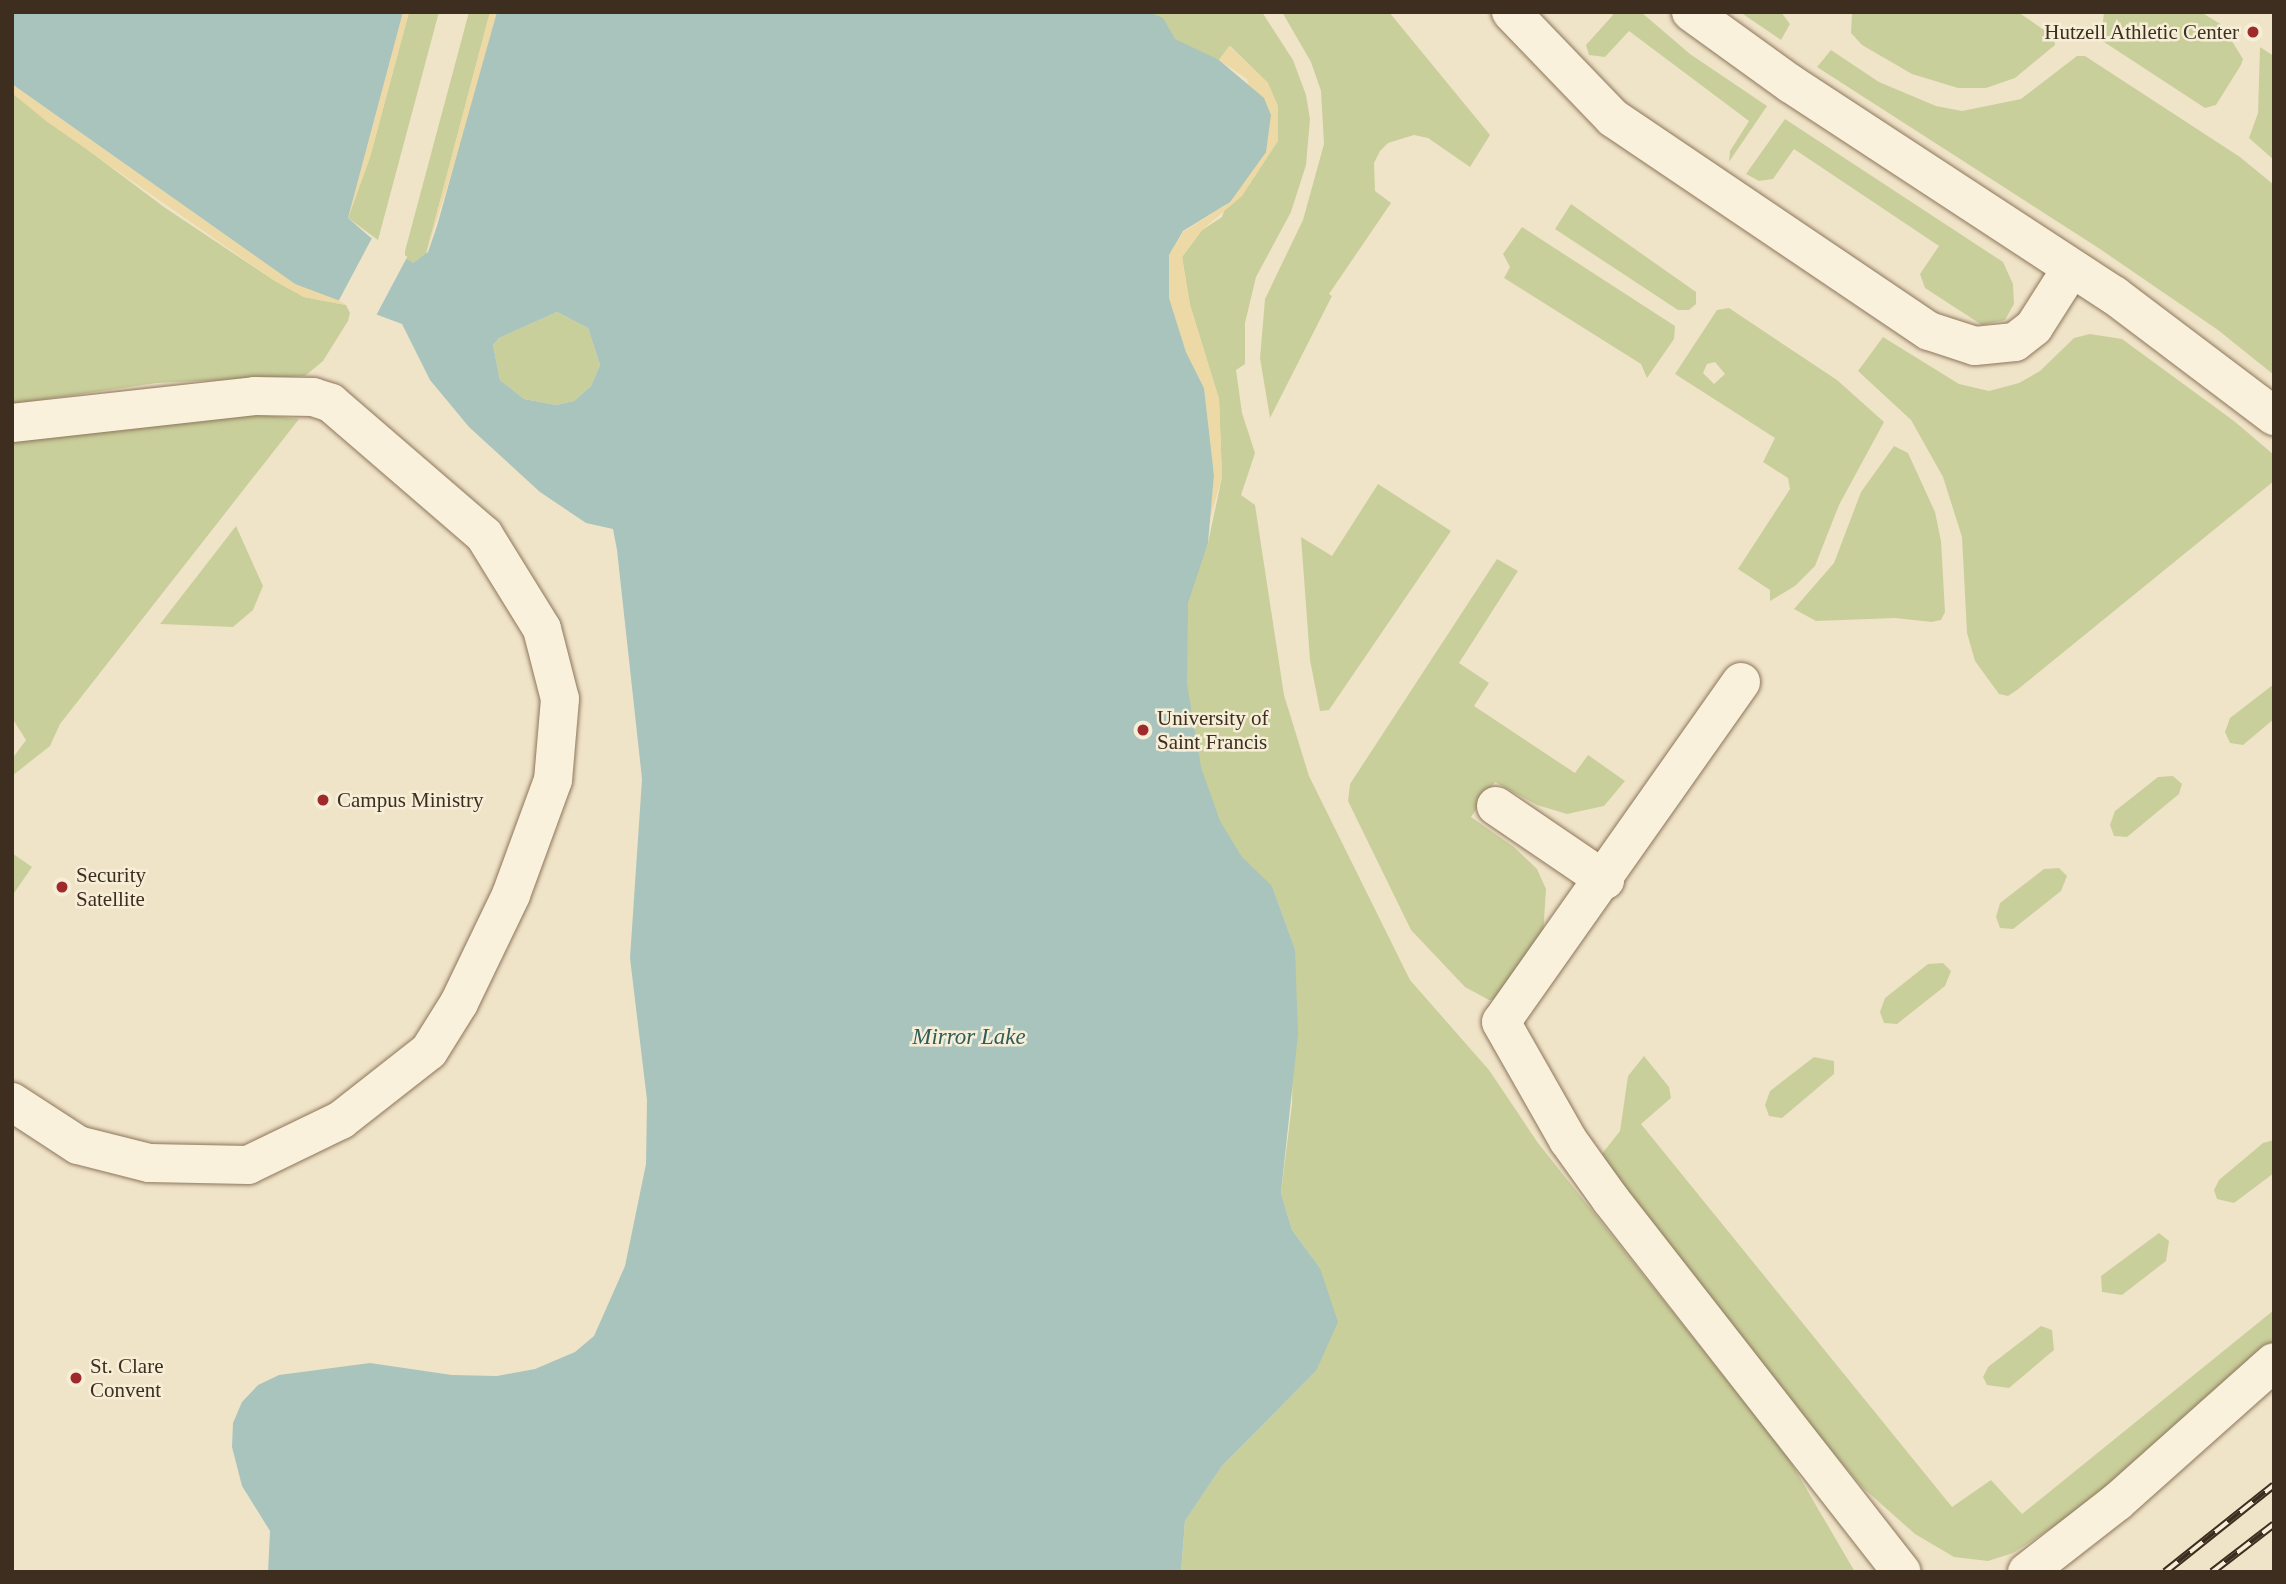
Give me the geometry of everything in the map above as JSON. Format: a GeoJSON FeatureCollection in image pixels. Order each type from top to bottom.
{"type":"FeatureCollection","features":[{"type":"Feature","properties":{"kind":"lane"},"geometry":{"type":"LineString","coordinates":[[1511,12],[1613,117],[1929,331],[1975,346],[2015,342],[2034,327],[2071,269]]}},
{"type":"Feature","properties":{"kind":"lane"},"geometry":{"type":"LineString","coordinates":[[1690,12],[1791,85],[2071,269],[2213,367],[2274,416]]}},
{"type":"Feature","properties":{"kind":"lane"},"geometry":{"type":"LineString","coordinates":[[12,424],[255,396],[313,397],[331,403],[484,536],[542,629],[560,699],[553,780],[511,895],[459,1003],[429,1051],[341,1120],[248,1165],[149,1163],[78,1145],[12,1102]]}},
{"type":"Feature","properties":{"kind":"lane"},"geometry":{"type":"LineString","coordinates":[[1741,682],[1605,880],[1501,1022],[1568,1140],[1611,1200],[1902,1572]]}},
{"type":"Feature","properties":{"kind":"lane"},"geometry":{"type":"LineString","coordinates":[[1496,806],[1605,880]]}},
{"type":"Feature","properties":{"kind":"lane"},"geometry":{"type":"LineString","coordinates":[[2027,1572],[2117,1502],[2274,1362]]}},
{"type":"Feature","properties":{"kind":"green space"},"geometry":{"type":"Polygon","coordinates":[[[409,12],[439,12],[378,240],[348,218],[370,157],[409,12]]]}},
{"type":"Feature","properties":{"kind":"green space"},"geometry":{"type":"Polygon","coordinates":[[[469,12],[490,12],[426,254],[413,263],[405,260],[405,251],[469,12]]]}},
{"type":"Feature","properties":{"kind":"green space"},"geometry":{"type":"Polygon","coordinates":[[[1117,12],[1262,12],[1293,60],[1306,95],[1310,119],[1306,165],[1291,212],[1256,277],[1245,323],[1245,364],[1236,370],[1242,413],[1255,453],[1241,495],[1255,505],[1284,695],[1309,776],[1410,980],[1489,1070],[1538,1143],[1786,1454],[1855,1572],[1181,1572],[1185,1521],[1222,1466],[1316,1371],[1320,1268],[1292,1230],[1281,1193],[1292,1104],[1295,949],[1272,886],[1216,854],[1161,657],[1208,543],[1222,477],[1219,399],[1190,305],[1182,257],[1202,230],[1222,217],[1268,83],[1230,46],[1219,60],[1192,73],[1117,12]]]}},
{"type":"Feature","properties":{"kind":"green space"},"geometry":{"type":"Polygon","coordinates":[[[1282,12],[1389,12],[1490,135],[1470,167],[1428,138],[1414,135],[1388,143],[1380,151],[1374,163],[1375,191],[1391,203],[1329,294],[1332,296],[1270,418],[1260,358],[1265,299],[1303,220],[1324,144],[1321,91],[1311,62],[1282,12]]]}},
{"type":"Feature","properties":{"kind":"green space"},"geometry":{"type":"Polygon","coordinates":[[[1610,12],[1641,12],[1690,54],[1767,106],[1729,162],[1730,151],[1749,121],[1629,31],[1605,57],[1589,55],[1586,45],[1613,15],[1610,12]]]}},
{"type":"Feature","properties":{"kind":"green space"},"geometry":{"type":"Polygon","coordinates":[[[1740,12],[1781,12],[1790,24],[1781,40],[1740,12]]]}},
{"type":"Feature","properties":{"kind":"green space"},"geometry":{"type":"Polygon","coordinates":[[[1852,12],[2018,12],[2054,37],[2055,45],[2015,78],[1986,88],[1958,88],[1912,74],[1862,45],[1851,33],[1852,12]]]}},
{"type":"Feature","properties":{"kind":"green space"},"geometry":{"type":"Polygon","coordinates":[[[2104,12],[2201,12],[2222,25],[2243,59],[2241,65],[2216,105],[2205,108],[2101,40],[2104,12]]]}},
{"type":"Feature","properties":{"kind":"green space"},"geometry":{"type":"Polygon","coordinates":[[[2260,47],[2274,56],[2274,160],[2249,138],[2258,113],[2260,47]]]}},
{"type":"Feature","properties":{"kind":"green space"},"geometry":{"type":"Polygon","coordinates":[[[1831,50],[1879,82],[1936,106],[1962,111],[2021,99],[2077,56],[2085,56],[2240,157],[2274,185],[2274,375],[2218,330],[2100,249],[1817,67],[1831,50]]]}},
{"type":"Feature","properties":{"kind":"green space"},"geometry":{"type":"Polygon","coordinates":[[[12,93],[164,207],[275,281],[304,297],[346,305],[350,313],[348,321],[323,361],[305,376],[157,383],[12,404],[12,93]]]}},
{"type":"Feature","properties":{"kind":"green space"},"geometry":{"type":"Polygon","coordinates":[[[1785,119],[2003,262],[2013,284],[2014,304],[2005,320],[1982,325],[1925,288],[1920,274],[1939,246],[1794,149],[1773,179],[1759,181],[1746,174],[1785,119]]]}},
{"type":"Feature","properties":{"kind":"green space"},"geometry":{"type":"Polygon","coordinates":[[[1571,204],[1696,292],[1696,304],[1689,310],[1678,310],[1555,229],[1571,204]]]}},
{"type":"Feature","properties":{"kind":"green space"},"geometry":{"type":"Polygon","coordinates":[[[1522,227],[1675,326],[1674,339],[1647,378],[1641,364],[1504,278],[1510,267],[1503,254],[1522,227]]]}},
{"type":"Feature","properties":{"kind":"green space"},"geometry":{"type":"Polygon","coordinates":[[[1729,308],[1837,380],[1884,422],[1839,505],[1815,566],[1795,586],[1770,601],[1770,590],[1738,569],[1790,489],[1788,478],[1763,462],[1775,438],[1675,374],[1717,310],[1729,308]],[[1715,362],[1707,364],[1703,373],[1714,384],[1725,374],[1715,362]]]}},
{"type":"Feature","properties":{"kind":"green space"},"geometry":{"type":"Polygon","coordinates":[[[557,312],[588,328],[600,365],[591,386],[574,401],[556,405],[524,399],[500,380],[493,345],[499,338],[557,312]]]}},
{"type":"Feature","properties":{"kind":"green space"},"geometry":{"type":"Polygon","coordinates":[[[2090,334],[2122,339],[2234,421],[2274,455],[2274,481],[2017,690],[2008,696],[1999,694],[1975,661],[1967,633],[1962,537],[1943,477],[1911,420],[1858,371],[1883,337],[1959,384],[1989,391],[2019,383],[2040,371],[2074,338],[2090,334]]]}},
{"type":"Feature","properties":{"kind":"green space"},"geometry":{"type":"Polygon","coordinates":[[[244,413],[299,419],[60,724],[50,746],[12,776],[12,759],[26,740],[12,718],[12,432],[244,413]]]}},
{"type":"Feature","properties":{"kind":"green space"},"geometry":{"type":"Polygon","coordinates":[[[1894,446],[1908,453],[1935,512],[1941,541],[1945,612],[1941,620],[1932,622],[1895,618],[1816,621],[1794,609],[1834,563],[1861,492],[1894,446]]]}},
{"type":"Feature","properties":{"kind":"green space"},"geometry":{"type":"Polygon","coordinates":[[[1378,484],[1451,531],[1329,710],[1320,711],[1310,660],[1301,537],[1332,556],[1378,484]]]}},
{"type":"Feature","properties":{"kind":"green space"},"geometry":{"type":"Polygon","coordinates":[[[236,526],[263,586],[253,610],[233,627],[160,624],[236,526]]]}},
{"type":"Feature","properties":{"kind":"green space"},"geometry":{"type":"Polygon","coordinates":[[[1497,559],[1518,571],[1459,663],[1489,683],[1474,706],[1575,773],[1588,755],[1625,781],[1604,806],[1567,814],[1537,805],[1495,782],[1471,817],[1514,847],[1537,869],[1546,889],[1543,936],[1503,999],[1489,1000],[1465,987],[1411,930],[1348,801],[1350,784],[1497,559]]]}},
{"type":"Feature","properties":{"kind":"green space"},"geometry":{"type":"Polygon","coordinates":[[[2274,684],[2274,719],[2243,745],[2230,743],[2225,732],[2230,718],[2274,684]]]}},
{"type":"Feature","properties":{"kind":"green space"},"geometry":{"type":"Polygon","coordinates":[[[2173,776],[2182,784],[2179,794],[2127,837],[2114,836],[2110,825],[2115,811],[2158,777],[2173,776]]]}},
{"type":"Feature","properties":{"kind":"green space"},"geometry":{"type":"Polygon","coordinates":[[[12,853],[32,867],[12,896],[12,853]]]}},
{"type":"Feature","properties":{"kind":"green space"},"geometry":{"type":"Polygon","coordinates":[[[2059,868],[2067,876],[2061,891],[2013,929],[2000,928],[1996,917],[2000,903],[2044,869],[2059,868]]]}},
{"type":"Feature","properties":{"kind":"green space"},"geometry":{"type":"Polygon","coordinates":[[[1943,963],[1951,971],[1945,986],[1897,1024],[1884,1023],[1880,1012],[1885,998],[1928,964],[1943,963]]]}},
{"type":"Feature","properties":{"kind":"green space"},"geometry":{"type":"Polygon","coordinates":[[[1644,1056],[1669,1087],[1671,1098],[1641,1124],[1952,1507],[1991,1480],[2022,1514],[2274,1310],[2274,1352],[2067,1518],[2013,1553],[1988,1561],[1954,1557],[1915,1534],[1862,1487],[1761,1366],[1601,1155],[1620,1131],[1628,1076],[1644,1056]]]}},
{"type":"Feature","properties":{"kind":"green space"},"geometry":{"type":"Polygon","coordinates":[[[1814,1057],[1834,1061],[1834,1074],[1782,1118],[1769,1116],[1765,1105],[1770,1091],[1814,1057]]]}},
{"type":"Feature","properties":{"kind":"green space"},"geometry":{"type":"Polygon","coordinates":[[[2274,1140],[2274,1173],[2234,1203],[2217,1199],[2214,1190],[2219,1180],[2263,1143],[2274,1140]]]}},
{"type":"Feature","properties":{"kind":"green space"},"geometry":{"type":"Polygon","coordinates":[[[2159,1233],[2169,1241],[2166,1261],[2122,1295],[2102,1292],[2101,1276],[2159,1233]]]}},
{"type":"Feature","properties":{"kind":"green space"},"geometry":{"type":"Polygon","coordinates":[[[2041,1326],[2052,1330],[2054,1350],[2009,1388],[1987,1385],[1983,1377],[1988,1367],[2041,1326]]]}},
{"type":"Feature","properties":{"kind":"sand"},"geometry":{"type":"Polygon","coordinates":[[[403,12],[409,12],[370,157],[348,218],[403,12]]]}},
{"type":"Feature","properties":{"kind":"sand"},"geometry":{"type":"Polygon","coordinates":[[[490,12],[497,12],[477,93],[426,254],[490,12]]]}},
{"type":"Feature","properties":{"kind":"sand"},"geometry":{"type":"Polygon","coordinates":[[[1229,46],[1268,83],[1278,106],[1278,141],[1242,196],[1202,230],[1182,257],[1190,305],[1219,399],[1222,477],[1210,519],[1214,475],[1204,388],[1186,352],[1169,298],[1169,255],[1183,232],[1230,202],[1266,152],[1247,79],[1219,60],[1229,46]]]}},
{"type":"Feature","properties":{"kind":"sand"},"geometry":{"type":"Polygon","coordinates":[[[12,84],[295,284],[347,300],[346,305],[304,297],[275,281],[46,121],[12,93],[12,84]]]}},
{"type":"Feature","properties":{"kind":"water","name":"Mirror Lake"},"geometry":{"type":"Polygon","coordinates":[[[12,12],[403,12],[348,218],[370,237],[413,263],[428,252],[437,226],[497,12],[1149,12],[1163,18],[1175,39],[1219,60],[1264,98],[1271,115],[1266,152],[1230,202],[1183,231],[1169,255],[1169,298],[1186,352],[1204,388],[1214,475],[1208,543],[1188,603],[1187,684],[1201,767],[1220,821],[1242,857],[1272,886],[1295,949],[1298,1034],[1281,1193],[1292,1230],[1320,1268],[1338,1322],[1316,1371],[1222,1466],[1185,1521],[1181,1572],[268,1572],[270,1531],[242,1486],[232,1447],[233,1423],[242,1402],[258,1385],[279,1375],[370,1363],[452,1375],[497,1376],[535,1369],[575,1352],[594,1336],[625,1266],[646,1164],[647,1100],[630,958],[642,779],[617,550],[613,529],[586,523],[540,492],[469,427],[430,380],[402,324],[295,284],[12,84],[12,12]],[[557,312],[499,338],[493,345],[500,380],[524,399],[556,405],[574,401],[591,386],[600,365],[588,328],[557,312]]]}},
{"type":"Feature","properties":{"kind":"pier"},"geometry":{"type":"Polygon","coordinates":[[[372,238],[407,257],[374,319],[339,301],[372,238]]]}},
{"type":"Feature","properties":{"kind":"railway"},"geometry":{"type":"LineString","coordinates":[[2165,1572],[2274,1485]]}},
{"type":"Feature","properties":{"kind":"railway"},"geometry":{"type":"LineString","coordinates":[[2212,1572],[2274,1524]]}},
{"type":"Feature","properties":{"kind":"place","name":"Hutzell Athletic Center"},"geometry":{"type":"Point","coordinates":[2253,32]}},
{"type":"Feature","properties":{"kind":"place","name":"University of Saint Francis"},"geometry":{"type":"Point","coordinates":[1143,730]}},
{"type":"Feature","properties":{"kind":"place","name":"Campus Ministry"},"geometry":{"type":"Point","coordinates":[323,800]}},
{"type":"Feature","properties":{"kind":"place","name":"Security Satellite"},"geometry":{"type":"Point","coordinates":[62,887]}},
{"type":"Feature","properties":{"kind":"place","name":"St. Clare Convent"},"geometry":{"type":"Point","coordinates":[76,1378]}}]}
